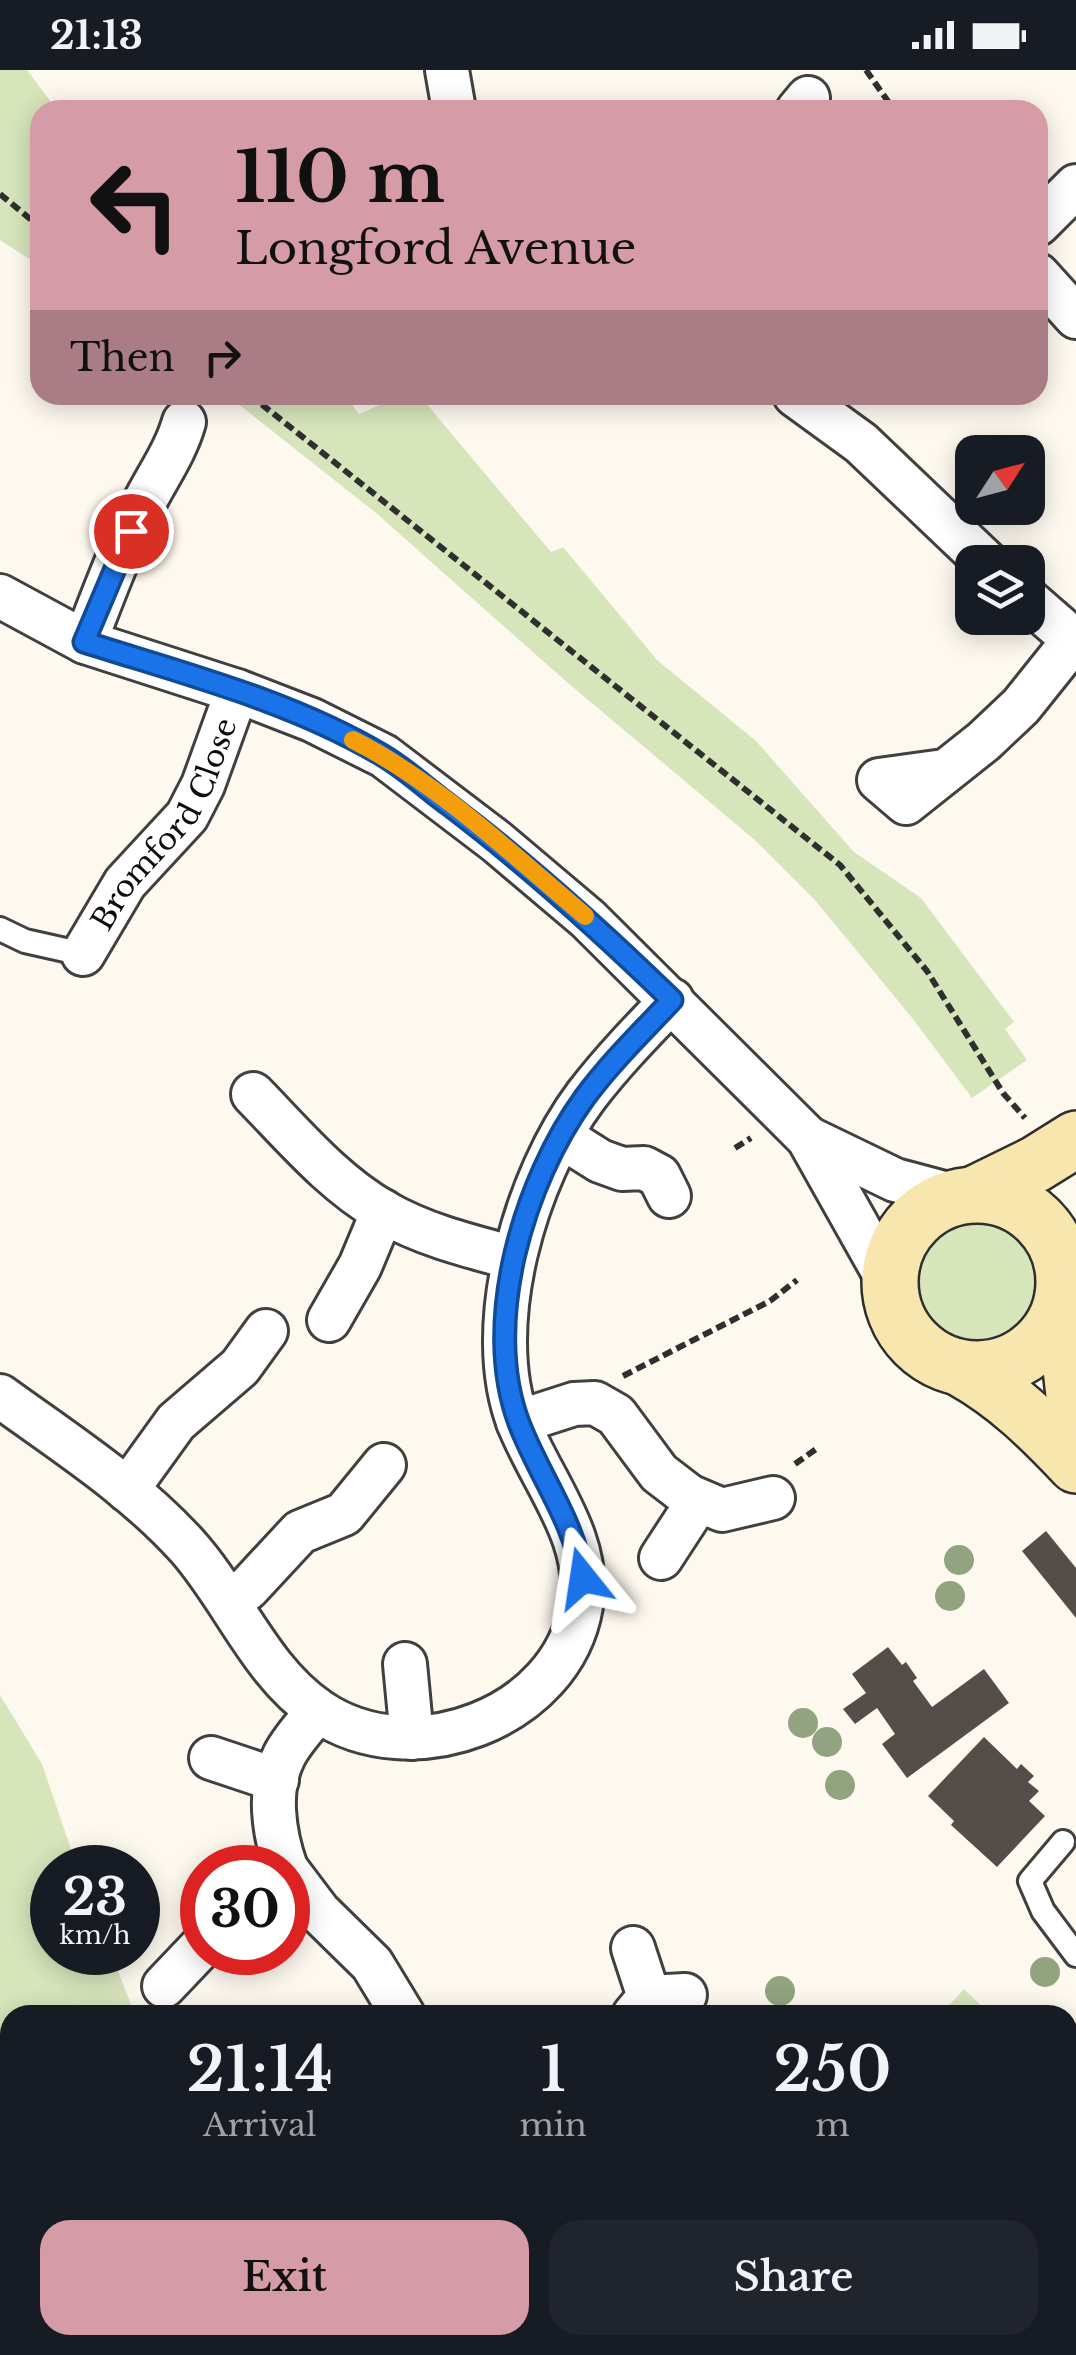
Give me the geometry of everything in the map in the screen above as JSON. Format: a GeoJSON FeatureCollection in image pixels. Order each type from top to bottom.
{"type":"FeatureCollection","features":[{"type":"Feature","properties":{"kind":"street"},"geometry":{"type":"LineString","coordinates":[[447,70],[452,100]]}},
{"type":"Feature","properties":{"kind":"street"},"geometry":{"type":"LineString","coordinates":[[1048,287],[1076,317]]}},
{"type":"Feature","properties":{"kind":"street"},"geometry":{"type":"LineString","coordinates":[[809,405],[861,443],[968,545]]}},
{"type":"Feature","properties":{"kind":"street"},"geometry":{"type":"LineString","coordinates":[[84,642],[127,540],[176,448],[184,422]]}},
{"type":"Feature","properties":{"kind":"street"},"geometry":{"type":"LineString","coordinates":[[0,596],[84,642],[237,691],[312,720],[384,756],[497,842],[588,919],[808,1138],[889,1282]]}},
{"type":"Feature","properties":{"kind":"street"},"geometry":{"type":"LineString","coordinates":[[944,771],[1021,706],[1074,641],[1045,615]]}},
{"type":"Feature","properties":{"kind":"street","name":"Bromford Close"},"geometry":{"type":"LineString","coordinates":[[83,954],[125,883],[186,816],[203,785],[237,691]]}},
{"type":"Feature","properties":{"kind":"street"},"geometry":{"type":"LineString","coordinates":[[0,1396],[127,1490],[186,1545],[294,1691],[344,1726],[372,1734],[428,1739],[457,1734],[525,1697],[550,1675],[578,1626],[583,1589],[579,1552],[518,1422],[504,1356],[514,1258],[534,1194],[584,1099],[672,1000]]}},
{"type":"Feature","properties":{"kind":"street"},"geometry":{"type":"LineString","coordinates":[[253,1094],[326,1168],[383,1212],[448,1240],[514,1258]]}},
{"type":"Feature","properties":{"kind":"street"},"geometry":{"type":"LineString","coordinates":[[1052,1130],[1036,1164],[929,1208],[908,1228],[894,1253],[889,1282],[892,1306],[910,1338],[939,1361],[987,1383],[1026,1413],[1076,1465]]}},
{"type":"Feature","properties":{"kind":"street"},"geometry":{"type":"LineString","coordinates":[[562,1137],[600,1161],[622,1168],[644,1168],[659,1176],[669,1196]]}},
{"type":"Feature","properties":{"kind":"street"},"geometry":{"type":"LineString","coordinates":[[808,1138],[895,1180],[965,1195],[1002,1198],[1026,1209],[1046,1228],[1068,1272],[1076,1413]]}},
{"type":"Feature","properties":{"kind":"street"},"geometry":{"type":"LineString","coordinates":[[330,1320],[360,1266],[383,1212]]}},
{"type":"Feature","properties":{"kind":"street"},"geometry":{"type":"LineString","coordinates":[[962,1369],[990,1369],[1016,1361],[1038,1345],[1055,1324],[1068,1272]]}},
{"type":"Feature","properties":{"kind":"street"},"geometry":{"type":"LineString","coordinates":[[127,1490],[176,1422],[240,1366],[266,1330]]}},
{"type":"Feature","properties":{"kind":"street"},"geometry":{"type":"LineString","coordinates":[[518,1422],[574,1404],[595,1404],[616,1415],[659,1473],[690,1496],[722,1510],[747,1507],[784,1481]]}},
{"type":"Feature","properties":{"kind":"street"},"geometry":{"type":"LineString","coordinates":[[230,1602],[300,1532],[344,1514],[384,1465]]}},
{"type":"Feature","properties":{"kind":"street"},"geometry":{"type":"LineString","coordinates":[[662,1558],[691,1512],[690,1496]]}},
{"type":"Feature","properties":{"kind":"street"},"geometry":{"type":"LineString","coordinates":[[405,1664],[412,1738]]}},
{"type":"Feature","properties":{"kind":"street"},"geometry":{"type":"LineString","coordinates":[[278,1845],[274,1810],[284,1756],[318,1711]]}},
{"type":"Feature","properties":{"kind":"street"},"geometry":{"type":"LineString","coordinates":[[210,1758],[277,1780]]}},
{"type":"Feature","properties":{"kind":"street"},"geometry":{"type":"LineString","coordinates":[[310,1900],[372,1964],[397,2005]]}},
{"type":"Feature","properties":{"kind":"street"},"geometry":{"type":"LineString","coordinates":[[632,1948],[656,2003]]}},
{"type":"Feature","properties":{"kind":"street"},"geometry":{"type":"LineString","coordinates":[[164,1986],[180,1969]]}},
{"type":"Feature","properties":{"kind":"lane"},"geometry":{"type":"LineString","coordinates":[[0,930],[26,941],[83,954]]}},
{"type":"Feature","properties":{"kind":"lane"},"geometry":{"type":"LineString","coordinates":[[1064,1842],[1030,1882],[1043,1911],[1076,1955]]}},
{"type":"Feature","properties":{"kind":"path"},"geometry":{"type":"LineString","coordinates":[[866,70],[887,100]]}},
{"type":"Feature","properties":{"kind":"path"},"geometry":{"type":"LineString","coordinates":[[0,194],[30,218]]}},
{"type":"Feature","properties":{"kind":"path"},"geometry":{"type":"LineString","coordinates":[[263,405],[840,865],[926,972],[1003,1093],[1052,1130]]}},
{"type":"Feature","properties":{"kind":"path"},"geometry":{"type":"LineString","coordinates":[[735,1148],[756,1134]]}},
{"type":"Feature","properties":{"kind":"path"},"geometry":{"type":"LineString","coordinates":[[610,1382],[770,1301],[796,1280]]}},
{"type":"Feature","properties":{"kind":"path"},"geometry":{"type":"LineString","coordinates":[[784,1481],[819,1447]]}},
{"type":"Feature","properties":{"kind":"green space"},"geometry":{"type":"Polygon","coordinates":[[[0,70],[27,70],[50,100],[30,100],[30,260],[0,240],[0,70]]]}},
{"type":"Feature","properties":{"kind":"green space"},"geometry":{"type":"Polygon","coordinates":[[[240,405],[352,405],[359,414],[379,405],[427,405],[551,552],[563,547],[657,660],[756,741],[854,852],[921,898],[1014,1022],[1005,1029],[1027,1060],[972,1098],[814,899],[756,841],[568,683],[376,513],[240,405]]]}},
{"type":"Feature","properties":{"kind":"green space"},"geometry":{"type":"Polygon","coordinates":[[[977,1222],[1000,1227],[1019,1240],[1032,1259],[1037,1282],[1032,1305],[1019,1324],[1000,1337],[977,1342],[954,1337],[935,1324],[922,1305],[917,1282],[922,1259],[935,1240],[954,1227],[977,1222]]]}},
{"type":"Feature","properties":{"kind":"green space"},"geometry":{"type":"Polygon","coordinates":[[[0,1695],[42,1764],[70,1845],[30,1845],[30,1975],[120,1975],[131,2005],[0,2005],[0,1695]]]}},
{"type":"Feature","properties":{"kind":"green space"},"geometry":{"type":"Polygon","coordinates":[[[964,1989],[981,2005],[949,2005],[964,1989]]]}},
{"type":"Feature","properties":{"kind":"building"},"geometry":{"type":"Polygon","coordinates":[[[1046,1531],[1076,1568],[1076,1618],[1022,1551],[1046,1531]]]}},
{"type":"Feature","properties":{"kind":"building"},"geometry":{"type":"Polygon","coordinates":[[[888,1647],[902,1665],[906,1662],[917,1678],[913,1681],[932,1707],[984,1669],[1009,1703],[907,1778],[882,1744],[895,1734],[877,1708],[855,1724],[843,1709],[866,1693],[852,1674],[888,1647]]]}},
{"type":"Feature","properties":{"kind":"building"},"geometry":{"type":"Polygon","coordinates":[[[984,1737],[1017,1769],[1021,1764],[1034,1776],[1028,1782],[1039,1791],[1029,1801],[1045,1816],[997,1867],[951,1825],[954,1821],[928,1796],[984,1737]]]}},
{"type":"Feature","properties":{"kind":"slow traffic"},"geometry":{"type":"LineString","coordinates":[[353,740],[384,756],[497,842],[585,916]]}},
{"type":"Feature","properties":{"kind":"route"},"geometry":{"type":"LineString","coordinates":[[131,531],[84,642],[237,691],[312,720],[384,756],[497,842],[588,919],[672,1000],[584,1099],[534,1194],[514,1258],[504,1356],[518,1422],[579,1552],[583,1578]]}}]}
